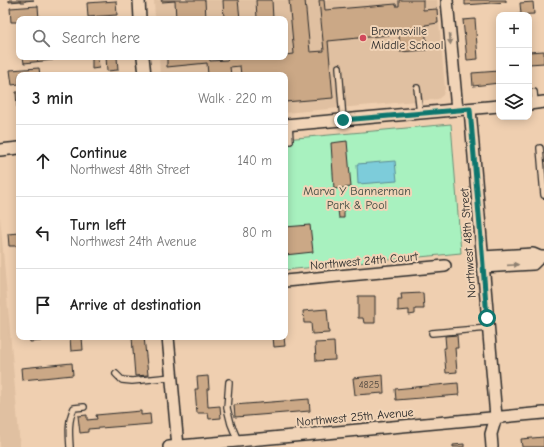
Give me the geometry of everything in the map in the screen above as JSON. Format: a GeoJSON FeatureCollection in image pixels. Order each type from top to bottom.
{"type":"FeatureCollection","features":[{"type":"Feature","properties":{"kind":"street"},"geometry":{"type":"LineString","coordinates":[[139,0],[140,16]]}},
{"type":"Feature","properties":{"kind":"street"},"geometry":{"type":"LineString","coordinates":[[447,0],[456,110]]}},
{"type":"Feature","properties":{"kind":"street"},"geometry":{"type":"LineString","coordinates":[[143,60],[145,72]]}},
{"type":"Feature","properties":{"kind":"street"},"geometry":{"type":"LineString","coordinates":[[288,125],[496,106]]}},
{"type":"Feature","properties":{"kind":"street","name":"Northwest 48th Street"},"geometry":{"type":"LineString","coordinates":[[470,109],[496,417],[491,434],[492,447]]}},
{"type":"Feature","properties":{"kind":"street"},"geometry":{"type":"LineString","coordinates":[[0,150],[16,148]]}},
{"type":"Feature","properties":{"kind":"street"},"geometry":{"type":"LineString","coordinates":[[483,262],[533,254],[542,257]]}},
{"type":"Feature","properties":{"kind":"street","name":"Northwest 24th Court"},"geometry":{"type":"LineString","coordinates":[[288,281],[445,266]]}},
{"type":"Feature","properties":{"kind":"street"},"geometry":{"type":"LineString","coordinates":[[168,340],[172,377],[175,447]]}},
{"type":"Feature","properties":{"kind":"street","name":"Northwest 25th Avenue"},"geometry":{"type":"LineString","coordinates":[[175,447],[544,413]]}},
{"type":"Feature","properties":{"kind":"lane"},"geometry":{"type":"LineString","coordinates":[[339,67],[343,120]]}},
{"type":"Feature","properties":{"kind":"lane"},"geometry":{"type":"LineString","coordinates":[[417,88],[420,113]]}},
{"type":"Feature","properties":{"kind":"lane"},"geometry":{"type":"LineString","coordinates":[[534,92],[536,103]]}},
{"type":"Feature","properties":{"kind":"lane"},"geometry":{"type":"LineString","coordinates":[[288,130],[290,141]]}},
{"type":"Feature","properties":{"kind":"lane"},"geometry":{"type":"LineString","coordinates":[[540,148],[543,161],[544,195]]}},
{"type":"Feature","properties":{"kind":"lane"},"geometry":{"type":"LineString","coordinates":[[432,333],[488,328]]}},
{"type":"Feature","properties":{"kind":"lane"},"geometry":{"type":"LineString","coordinates":[[116,374],[122,380],[132,381],[172,377]]}},
{"type":"Feature","properties":{"kind":"lane"},"geometry":{"type":"LineString","coordinates":[[229,382],[227,408],[231,424],[238,441]]}},
{"type":"Feature","properties":{"kind":"lane"},"geometry":{"type":"LineString","coordinates":[[70,447],[70,415],[74,408],[84,406]]}},
{"type":"Feature","properties":{"kind":"shaded area","name":"Brownsville Middle School"},"geometry":{"type":"Polygon","coordinates":[[[154,0],[437,0],[445,88],[443,95],[438,99],[288,113],[288,72],[160,72],[159,60],[288,60],[288,16],[155,16],[154,0]]]}},
{"type":"Feature","properties":{"kind":"shaded area"},"geometry":{"type":"Polygon","coordinates":[[[0,216],[20,447],[0,447],[0,216]]]}},
{"type":"Feature","properties":{"kind":"green space","name":"Marva Y Bannerman Park & Pool"},"geometry":{"type":"Polygon","coordinates":[[[451,124],[461,253],[288,270],[288,139],[451,124]]]}},
{"type":"Feature","properties":{"kind":"water"},"geometry":{"type":"Polygon","coordinates":[[[395,161],[397,181],[358,184],[357,164],[395,161]]]}},
{"type":"Feature","properties":{"kind":"building"},"geometry":{"type":"Polygon","coordinates":[[[9,0],[34,0],[25,2],[9,2],[9,0]]]}},
{"type":"Feature","properties":{"kind":"building"},"geometry":{"type":"Polygon","coordinates":[[[161,0],[205,0],[206,16],[176,16],[175,1],[162,2],[161,0]]]}},
{"type":"Feature","properties":{"kind":"building"},"geometry":{"type":"Polygon","coordinates":[[[223,0],[238,0],[240,16],[224,16],[223,0]]]}},
{"type":"Feature","properties":{"kind":"building"},"geometry":{"type":"Polygon","coordinates":[[[256,0],[272,0],[273,16],[257,16],[256,0]]]}},
{"type":"Feature","properties":{"kind":"building"},"geometry":{"type":"Polygon","coordinates":[[[289,0],[305,0],[310,52],[324,51],[319,0],[324,0],[325,10],[396,4],[396,6],[399,6],[399,0],[423,0],[423,10],[437,9],[438,23],[425,25],[427,50],[400,52],[399,34],[328,41],[333,98],[288,102],[288,72],[241,72],[240,66],[230,67],[231,72],[208,72],[207,63],[167,67],[167,60],[288,60],[288,55],[294,54],[289,0]]]}},
{"type":"Feature","properties":{"kind":"building"},"geometry":{"type":"Polygon","coordinates":[[[465,0],[506,0],[506,2],[465,5],[465,0]]]}},
{"type":"Feature","properties":{"kind":"building"},"geometry":{"type":"Polygon","coordinates":[[[116,1],[117,15],[88,16],[87,3],[116,1]]]}},
{"type":"Feature","properties":{"kind":"building"},"geometry":{"type":"Polygon","coordinates":[[[533,2],[534,14],[532,14],[532,12],[521,12],[520,3],[533,2]]]}},
{"type":"Feature","properties":{"kind":"building"},"geometry":{"type":"Polygon","coordinates":[[[38,6],[39,16],[16,16],[16,22],[11,22],[10,8],[38,6]]]}},
{"type":"Feature","properties":{"kind":"building"},"geometry":{"type":"Polygon","coordinates":[[[475,19],[478,59],[467,60],[463,20],[475,19]]]}},
{"type":"Feature","properties":{"kind":"building"},"geometry":{"type":"Polygon","coordinates":[[[544,51],[544,63],[532,64],[532,52],[544,51]]]}},
{"type":"Feature","properties":{"kind":"building"},"geometry":{"type":"Polygon","coordinates":[[[24,60],[53,60],[24,63],[24,60]]]}},
{"type":"Feature","properties":{"kind":"building"},"geometry":{"type":"Polygon","coordinates":[[[92,60],[98,60],[99,68],[92,69],[92,60]]]}},
{"type":"Feature","properties":{"kind":"building"},"geometry":{"type":"Polygon","coordinates":[[[106,60],[117,60],[118,70],[107,71],[106,60]]]}},
{"type":"Feature","properties":{"kind":"building"},"geometry":{"type":"Polygon","coordinates":[[[39,68],[40,72],[16,72],[16,84],[12,85],[10,70],[39,68]]]}},
{"type":"Feature","properties":{"kind":"building"},"geometry":{"type":"Polygon","coordinates":[[[496,71],[496,83],[473,86],[472,73],[496,71]]]}},
{"type":"Feature","properties":{"kind":"building"},"geometry":{"type":"Polygon","coordinates":[[[347,141],[351,187],[334,189],[331,143],[347,141]]]}},
{"type":"Feature","properties":{"kind":"building"},"geometry":{"type":"Polygon","coordinates":[[[338,210],[344,210],[344,218],[339,218],[338,210]]]}},
{"type":"Feature","properties":{"kind":"building"},"geometry":{"type":"Polygon","coordinates":[[[310,225],[313,252],[288,255],[288,227],[310,225]]]}},
{"type":"Feature","properties":{"kind":"building"},"geometry":{"type":"Polygon","coordinates":[[[16,233],[16,246],[9,246],[8,234],[16,233]]]}},
{"type":"Feature","properties":{"kind":"building"},"geometry":{"type":"Polygon","coordinates":[[[423,293],[424,309],[415,309],[415,314],[409,315],[409,310],[398,311],[398,300],[402,300],[401,294],[423,293]]]}},
{"type":"Feature","properties":{"kind":"building"},"geometry":{"type":"Polygon","coordinates":[[[358,296],[375,296],[375,323],[364,323],[363,318],[358,318],[358,296]]]}},
{"type":"Feature","properties":{"kind":"building"},"geometry":{"type":"Polygon","coordinates":[[[327,309],[329,333],[312,334],[311,323],[304,323],[303,311],[327,309]]]}},
{"type":"Feature","properties":{"kind":"building"},"geometry":{"type":"Polygon","coordinates":[[[457,335],[458,348],[455,348],[457,372],[446,373],[444,348],[446,348],[445,336],[457,335]]]}},
{"type":"Feature","properties":{"kind":"building"},"geometry":{"type":"Polygon","coordinates":[[[30,340],[41,340],[41,341],[30,342],[30,340]]]}},
{"type":"Feature","properties":{"kind":"building"},"geometry":{"type":"Polygon","coordinates":[[[70,340],[82,340],[83,350],[71,351],[70,340]]]}},
{"type":"Feature","properties":{"kind":"building"},"geometry":{"type":"Polygon","coordinates":[[[132,340],[144,340],[148,375],[135,376],[132,340]]]}},
{"type":"Feature","properties":{"kind":"building"},"geometry":{"type":"Polygon","coordinates":[[[273,340],[284,340],[285,346],[274,347],[273,340]]]}},
{"type":"Feature","properties":{"kind":"building"},"geometry":{"type":"Polygon","coordinates":[[[334,342],[335,360],[316,361],[315,343],[334,342]]]}},
{"type":"Feature","properties":{"kind":"building"},"geometry":{"type":"Polygon","coordinates":[[[72,363],[73,375],[22,380],[21,368],[72,363]]]}},
{"type":"Feature","properties":{"kind":"building"},"geometry":{"type":"Polygon","coordinates":[[[383,375],[384,393],[355,395],[353,378],[383,375]]]}},
{"type":"Feature","properties":{"kind":"building"},"geometry":{"type":"Polygon","coordinates":[[[208,376],[208,407],[220,406],[221,418],[209,419],[208,413],[197,413],[195,389],[198,389],[197,377],[208,376]]]}},
{"type":"Feature","properties":{"kind":"building"},"geometry":{"type":"Polygon","coordinates":[[[458,383],[459,395],[396,400],[395,389],[458,383]]]}},
{"type":"Feature","properties":{"kind":"building"},"geometry":{"type":"Polygon","coordinates":[[[309,399],[310,411],[235,417],[234,405],[309,399]]]}},
{"type":"Feature","properties":{"kind":"building"},"geometry":{"type":"Polygon","coordinates":[[[141,411],[141,415],[150,414],[151,424],[88,429],[88,432],[80,433],[78,416],[87,415],[87,420],[97,419],[96,415],[141,411]]]}},
{"type":"Feature","properties":{"kind":"building"},"geometry":{"type":"Polygon","coordinates":[[[544,437],[544,447],[522,447],[521,439],[544,437]]]}},
{"type":"Feature","properties":{"kind":"building"},"geometry":{"type":"Polygon","coordinates":[[[464,444],[464,447],[453,447],[453,445],[464,444]]]}},
{"type":"Feature","properties":{"kind":"place","name":"Brownsville Middle School"},"geometry":{"type":"Point","coordinates":[363,38]}},
{"type":"Feature","properties":{"kind":"route"},"geometry":{"type":"LineString","coordinates":[[343,120],[470,109],[487,318]]}}]}
